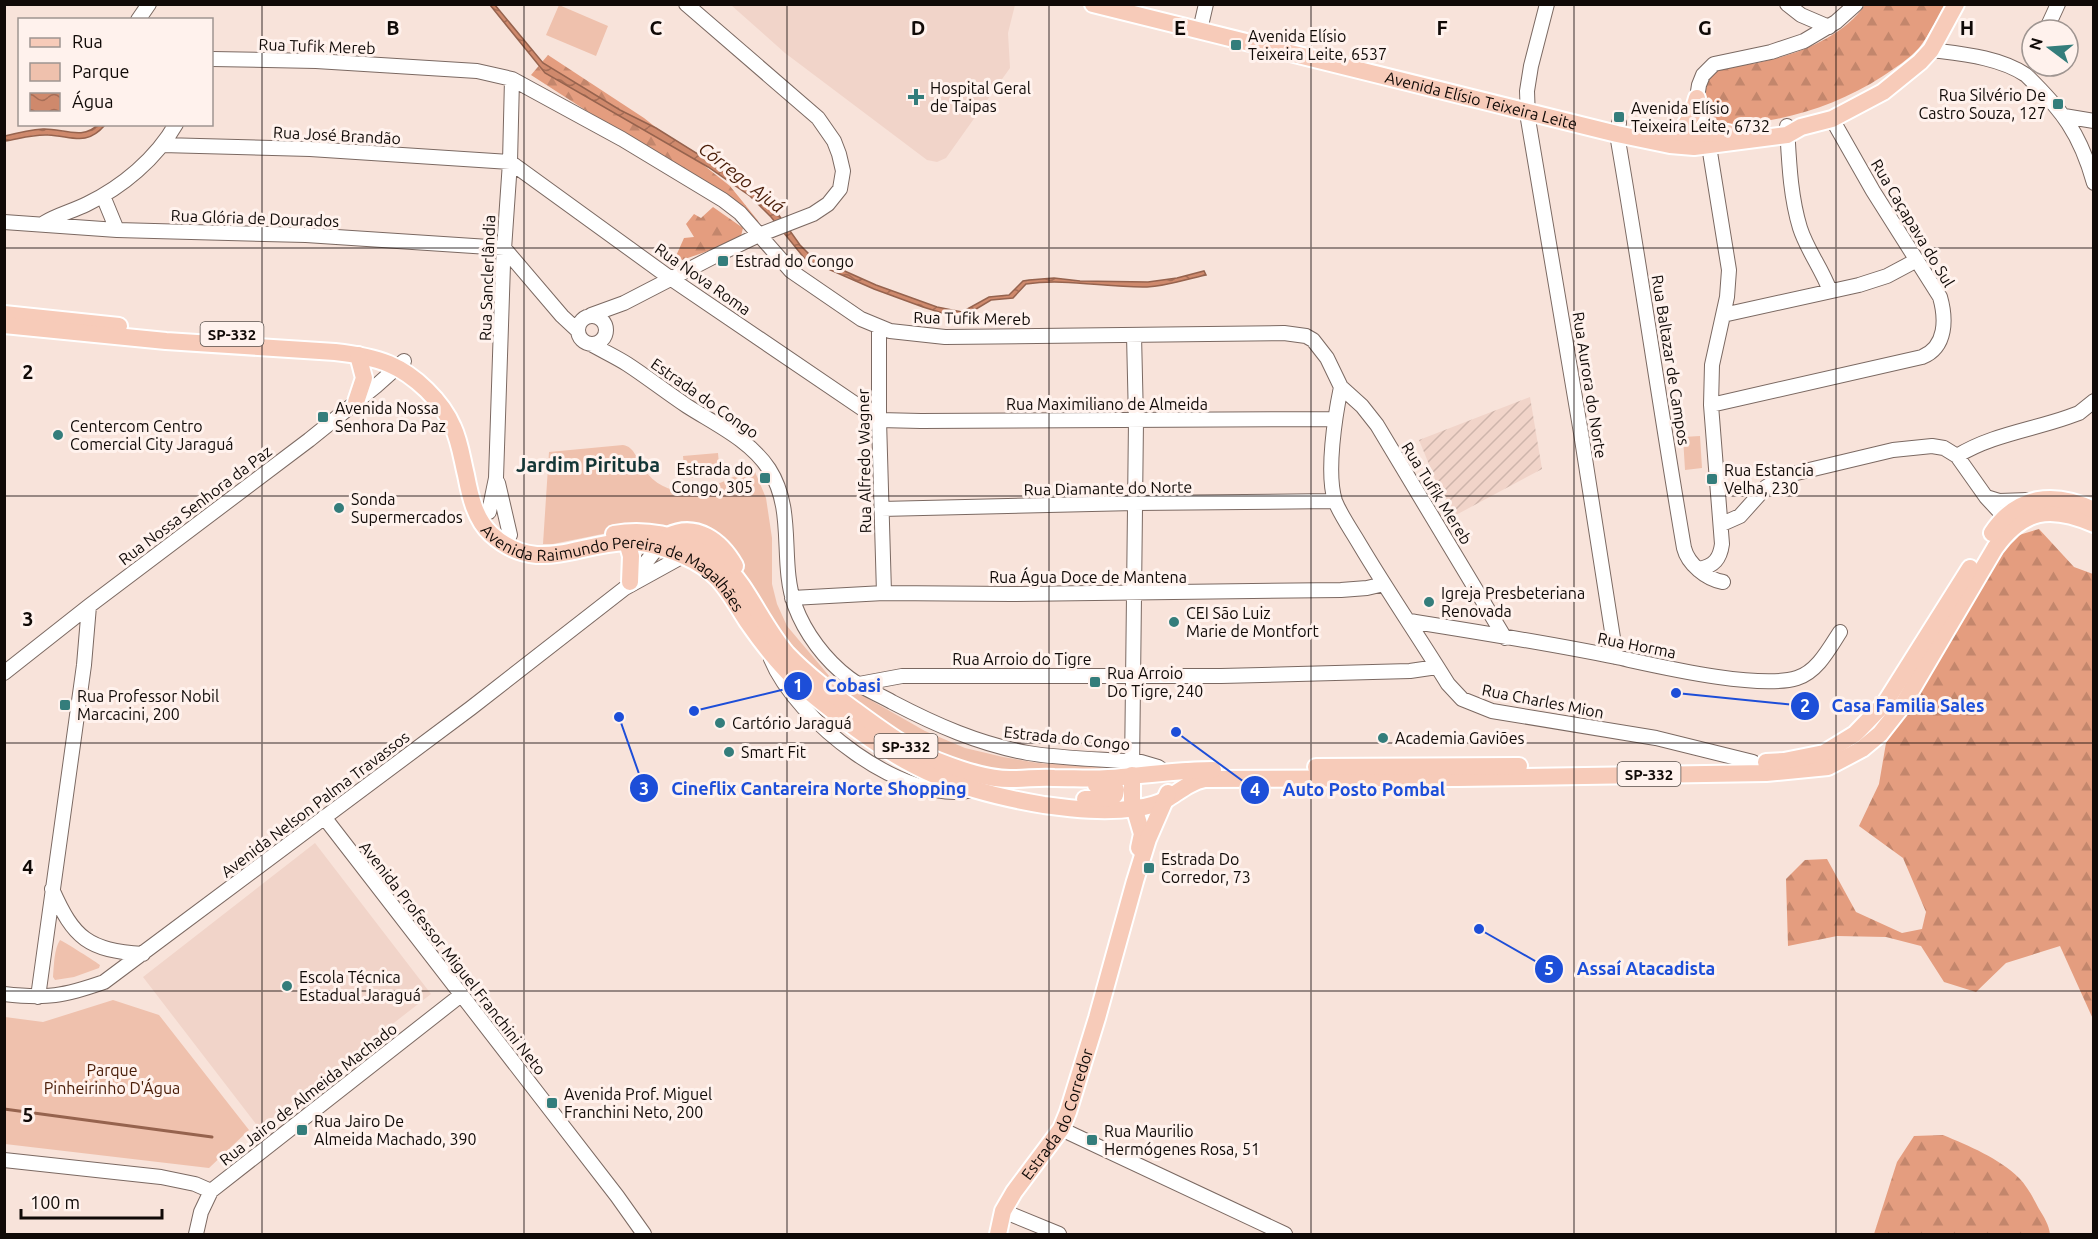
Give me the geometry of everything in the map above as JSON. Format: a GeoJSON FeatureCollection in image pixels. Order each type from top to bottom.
{"type":"FeatureCollection","features":[{"type":"Feature","properties":{"kind":"main road","name":"Avenida Elísio Teixeira Leite"},"geometry":{"type":"LineString","coordinates":[[1093,4],[1201,26],[1525,108],[1618,129],[1670,145],[1792,130],[1832,119],[1883,92],[1920,62],[1931,50],[1956,4]]}},
{"type":"Feature","properties":{"kind":"main road","name":"Avenida Elísio Teixeira Leite"},"geometry":{"type":"LineString","coordinates":[[1132,4],[1201,26]]}},
{"type":"Feature","properties":{"kind":"main road"},"geometry":{"type":"LineString","coordinates":[[1680,134],[1689,122],[1697,98]]}},
{"type":"Feature","properties":{"kind":"main road","name":"Avenida Elísio Teixeira Leite"},"geometry":{"type":"LineString","coordinates":[[1618,129],[1680,134],[1708,140]]}},
{"type":"Feature","properties":{"kind":"main road","name":"Avenida Raimundo Pereira de Magalhães"},"geometry":{"type":"LineString","coordinates":[[4,315],[352,345],[380,351],[401,364],[420,370],[444,395],[465,432],[480,489],[489,512],[495,522],[510,536],[544,547],[645,531],[711,572],[726,586],[748,622],[795,680],[864,736],[917,768],[973,790],[1004,798],[1080,810],[1134,809],[1166,800],[1184,787],[1205,779],[1766,773],[1828,767],[1862,748],[1880,734],[1902,706],[2009,522],[2025,503],[2058,498],[2094,510]]}},
{"type":"Feature","properties":{"kind":"main road","name":"Avenida Raimundo Pereira de Magalhães"},"geometry":{"type":"LineString","coordinates":[[4,325],[86,334],[358,355],[389,364],[401,364]]}},
{"type":"Feature","properties":{"kind":"main road"},"geometry":{"type":"LineString","coordinates":[[356,402],[364,378],[358,355]]}},
{"type":"Feature","properties":{"kind":"main road","name":"Avenida Raimundo Pereira de Magalhães"},"geometry":{"type":"LineString","coordinates":[[401,364],[446,414],[454,428],[474,508],[489,532],[505,545],[528,555],[550,556],[627,542],[663,542],[685,530],[692,530],[707,536],[728,554],[737,570],[742,586],[787,653],[821,686],[911,749],[939,761],[978,773],[1012,779],[1035,777],[1093,779],[1132,768],[1165,772],[1715,757],[1753,762],[1784,761],[1824,753],[1855,734],[1885,704],[1994,530],[2009,522],[2046,512],[2067,515],[2094,524]]}},
{"type":"Feature","properties":{"kind":"main road"},"geometry":{"type":"LineString","coordinates":[[2067,515],[2094,531]]}},
{"type":"Feature","properties":{"kind":"main road"},"geometry":{"type":"LineString","coordinates":[[627,542],[631,556],[628,585]]}},
{"type":"Feature","properties":{"kind":"main road","name":"Estrada do Corredor"},"geometry":{"type":"LineString","coordinates":[[1106,987],[1106,970],[1142,839],[1131,793],[1132,768]]}},
{"type":"Feature","properties":{"kind":"main road","name":"Estrada do Corredor"},"geometry":{"type":"LineString","coordinates":[[998,1234],[1004,1211],[1014,1192],[1061,1129],[1074,1094],[1146,845],[1166,800],[1169,782],[1165,772]]}},
{"type":"Feature","properties":{"kind":"main road"},"geometry":{"type":"LineString","coordinates":[[1033,803],[1107,798],[1113,797],[1116,792],[1109,785],[1056,784],[1035,777]]}},
{"type":"Feature","properties":{"kind":"street"},"geometry":{"type":"LineString","coordinates":[[139,18],[149,4]]}},
{"type":"Feature","properties":{"kind":"street"},"geometry":{"type":"LineString","coordinates":[[584,321],[764,233],[820,210],[835,197],[840,189],[843,171],[840,154],[834,141],[809,109],[757,68],[686,4]]}},
{"type":"Feature","properties":{"kind":"street"},"geometry":{"type":"LineString","coordinates":[[1201,26],[1206,4]]}},
{"type":"Feature","properties":{"kind":"street"},"geometry":{"type":"LineString","coordinates":[[1525,108],[1538,4]]}},
{"type":"Feature","properties":{"kind":"street"},"geometry":{"type":"LineString","coordinates":[[1525,108],[1531,66],[1547,4]]}},
{"type":"Feature","properties":{"kind":"street"},"geometry":{"type":"LineString","coordinates":[[1787,4],[1801,15],[1829,27]]}},
{"type":"Feature","properties":{"kind":"street"},"geometry":{"type":"LineString","coordinates":[[1699,569],[1708,567],[1718,559],[1722,544],[1711,405],[1714,351],[1729,284],[1729,257],[1708,140],[1697,98],[1703,75],[1714,64],[1786,48],[1829,27],[1856,4]]}},
{"type":"Feature","properties":{"kind":"street"},"geometry":{"type":"LineString","coordinates":[[2052,18],[2058,4]]}},
{"type":"Feature","properties":{"kind":"street"},"geometry":{"type":"LineString","coordinates":[[1931,50],[1999,62],[2020,70]]}},
{"type":"Feature","properties":{"kind":"street","name":"Rua Tufik Mereb"},"geometry":{"type":"LineString","coordinates":[[213,59],[316,61],[477,70],[512,79],[622,139],[723,200],[764,233],[781,261],[800,279],[861,319],[879,328],[945,337],[1284,333],[1306,336],[1321,348],[1341,387],[1362,406],[1377,425],[1505,638]]}},
{"type":"Feature","properties":{"kind":"street"},"geometry":{"type":"LineString","coordinates":[[2029,78],[2064,116],[2084,153],[2094,183]]}},
{"type":"Feature","properties":{"kind":"street","name":"Rua Sanclerlândia"},"geometry":{"type":"LineString","coordinates":[[489,512],[496,478],[512,79]]}},
{"type":"Feature","properties":{"kind":"street","name":"Rua Aurora do Norte"},"geometry":{"type":"LineString","coordinates":[[1525,108],[1583,444],[1616,657]]}},
{"type":"Feature","properties":{"kind":"street"},"geometry":{"type":"LineString","coordinates":[[2064,116],[2094,121]]}},
{"type":"Feature","properties":{"kind":"street","name":"Rua Caçapava do Sul"},"geometry":{"type":"LineString","coordinates":[[1711,405],[1923,357],[1934,349],[1943,334],[1944,310],[1940,297],[1873,191],[1832,119]]}},
{"type":"Feature","properties":{"kind":"street"},"geometry":{"type":"LineString","coordinates":[[42,224],[103,196],[142,166],[162,145],[175,126]]}},
{"type":"Feature","properties":{"kind":"street","name":"Rua Baltazar de Campos"},"geometry":{"type":"LineString","coordinates":[[1618,129],[1684,548],[1688,559],[1699,569],[1709,577],[1723,582]]}},
{"type":"Feature","properties":{"kind":"street"},"geometry":{"type":"LineString","coordinates":[[1792,130],[1791,181],[1798,220],[1803,236],[1830,291]]}},
{"type":"Feature","properties":{"kind":"street","name":"Rua José Brandão"},"geometry":{"type":"LineString","coordinates":[[162,145],[310,149],[510,162]]}},
{"type":"Feature","properties":{"kind":"street","name":"Rua Nova Roma"},"geometry":{"type":"LineString","coordinates":[[510,162],[670,278],[879,420]]}},
{"type":"Feature","properties":{"kind":"street"},"geometry":{"type":"LineString","coordinates":[[103,196],[117,230]]}},
{"type":"Feature","properties":{"kind":"street","name":"Rua Glória de Dourados"},"geometry":{"type":"LineString","coordinates":[[4,222],[117,230],[306,235],[504,248]]}},
{"type":"Feature","properties":{"kind":"street"},"geometry":{"type":"LineString","coordinates":[[504,248],[549,299],[584,321],[603,321],[600,337]]}},
{"type":"Feature","properties":{"kind":"street"},"geometry":{"type":"LineString","coordinates":[[1723,315],[1859,285],[1887,276],[1917,260]]}},
{"type":"Feature","properties":{"kind":"street"},"geometry":{"type":"LineString","coordinates":[[584,321],[583,341],[600,337],[624,303]]}},
{"type":"Feature","properties":{"kind":"street","name":"Rua Alfredo Wagner"},"geometry":{"type":"LineString","coordinates":[[879,328],[884,593]]}},
{"type":"Feature","properties":{"kind":"street"},"geometry":{"type":"LineString","coordinates":[[1132,768],[1136,420],[1134,335]]}},
{"type":"Feature","properties":{"kind":"street","name":"Estrada do Congo"},"geometry":{"type":"LineString","coordinates":[[600,337],[626,364],[740,440],[769,470],[777,485],[784,512],[788,540],[788,576],[792,597],[806,628],[826,657],[849,678],[938,726],[992,746],[1031,754],[1132,768]]}},
{"type":"Feature","properties":{"kind":"street","name":"Rua Nossa Senhora da Paz"},"geometry":{"type":"LineString","coordinates":[[4,673],[356,402],[401,364]]}},
{"type":"Feature","properties":{"kind":"street","name":"Rua Charles Mion"},"geometry":{"type":"LineString","coordinates":[[1341,387],[1334,419],[1332,459],[1335,501],[1384,584],[1455,693],[1481,708],[1656,738],[1715,757]]}},
{"type":"Feature","properties":{"kind":"street"},"geometry":{"type":"LineString","coordinates":[[1955,454],[1990,440],[2068,417],[2094,401]]}},
{"type":"Feature","properties":{"kind":"street","name":"Rua Maximiliano de Almeida"},"geometry":{"type":"LineString","coordinates":[[879,420],[1334,419]]}},
{"type":"Feature","properties":{"kind":"street"},"geometry":{"type":"LineString","coordinates":[[1722,524],[1740,516],[1766,487],[1784,476],[1848,460],[1914,447],[1932,446],[1944,448],[1955,454],[1986,497],[2009,522]]}},
{"type":"Feature","properties":{"kind":"street","name":"Rua Sanclerlândia"},"geometry":{"type":"LineString","coordinates":[[496,478],[510,536]]}},
{"type":"Feature","properties":{"kind":"street"},"geometry":{"type":"LineString","coordinates":[[1986,497],[2011,502],[2040,499]]}},
{"type":"Feature","properties":{"kind":"street","name":"Rua Diamante do Norte"},"geometry":{"type":"LineString","coordinates":[[881,509],[1335,501]]}},
{"type":"Feature","properties":{"kind":"street","name":"Avenida Nelson Palma Travassos"},"geometry":{"type":"LineString","coordinates":[[628,585],[663,542]]}},
{"type":"Feature","properties":{"kind":"street","name":"Avenida Nelson Palma Travassos"},"geometry":{"type":"LineString","coordinates":[[4,994],[38,997],[69,994],[104,982],[471,708],[628,585],[683,556]]}},
{"type":"Feature","properties":{"kind":"street","name":"Rua Água Doce de Mantena"},"geometry":{"type":"LineString","coordinates":[[792,597],[884,593],[1012,594],[1341,590],[1384,584]]}},
{"type":"Feature","properties":{"kind":"street"},"geometry":{"type":"LineString","coordinates":[[38,997],[84,665],[89,606]]}},
{"type":"Feature","properties":{"kind":"street","name":"Rua Horma"},"geometry":{"type":"LineString","coordinates":[[1409,621],[1754,681],[1799,678],[1825,655],[1840,632]]}},
{"type":"Feature","properties":{"kind":"street","name":"Rua Arroio do Tigre"},"geometry":{"type":"LineString","coordinates":[[859,684],[902,676],[1134,676],[1410,671],[1437,667]]}},
{"type":"Feature","properties":{"kind":"street","name":"Avenida Professor Miguel Franchini Neto"},"geometry":{"type":"LineString","coordinates":[[324,817],[644,1234]]}},
{"type":"Feature","properties":{"kind":"street"},"geometry":{"type":"LineString","coordinates":[[52,889],[75,932],[88,941],[117,952],[143,954]]}},
{"type":"Feature","properties":{"kind":"street","name":"Rua Jairo de Almeida Machado"},"geometry":{"type":"LineString","coordinates":[[196,1234],[201,1212],[211,1191],[461,995]]}},
{"type":"Feature","properties":{"kind":"street"},"geometry":{"type":"LineString","coordinates":[[1061,1129],[1285,1234]]}},
{"type":"Feature","properties":{"kind":"street"},"geometry":{"type":"LineString","coordinates":[[4,1160],[161,1177],[195,1184],[211,1191]]}},
{"type":"Feature","properties":{"kind":"street"},"geometry":{"type":"LineString","coordinates":[[1004,1211],[1059,1234]]}},
{"type":"Feature","properties":{"kind":"shaded area","name":"Hospital Geral de Taipas"},"geometry":{"type":"Polygon","coordinates":[[[731,5],[1015,5],[1008,33],[1010,68],[946,158],[937,162],[927,160],[785,53],[731,5]]]}},
{"type":"Feature","properties":{"kind":"shaded area"},"geometry":{"type":"Polygon","coordinates":[[[1530,397],[1542,469],[1454,516],[1440,491],[1419,440],[1530,397]]]}},
{"type":"Feature","properties":{"kind":"shaded area","name":"Escola Técnica Estadual Jaraguá"},"geometry":{"type":"Polygon","coordinates":[[[315,843],[431,994],[259,1128],[143,977],[315,843]]]}},
{"type":"Feature","properties":{"kind":"green space"},"geometry":{"type":"Polygon","coordinates":[[[559,5],[608,26],[596,56],[546,35],[559,5]]]}},
{"type":"Feature","properties":{"kind":"green space"},"geometry":{"type":"Polygon","coordinates":[[[1865,5],[1945,5],[1915,52],[1883,76],[1845,97],[1806,112],[1744,125],[1722,127],[1716,121],[1706,97],[1708,80],[1713,74],[1720,69],[1757,63],[1802,50],[1844,27],[1865,5]]]}},
{"type":"Feature","properties":{"kind":"green space"},"geometry":{"type":"Polygon","coordinates":[[[548,55],[644,118],[730,186],[759,222],[531,75],[548,55]]]}},
{"type":"Feature","properties":{"kind":"green space"},"geometry":{"type":"Polygon","coordinates":[[[713,207],[743,228],[740,240],[682,260],[676,256],[684,238],[694,237],[686,224],[694,214],[701,218],[713,207]]]}},
{"type":"Feature","properties":{"kind":"green space"},"geometry":{"type":"Polygon","coordinates":[[[1700,436],[1702,468],[1685,470],[1683,437],[1700,436]]]}},
{"type":"Feature","properties":{"kind":"green space"},"geometry":{"type":"Polygon","coordinates":[[[623,445],[633,451],[643,468],[655,481],[668,488],[682,491],[696,490],[726,481],[753,467],[766,498],[772,538],[772,584],[777,604],[787,626],[830,677],[925,731],[965,748],[1038,763],[1100,767],[1116,775],[993,773],[941,759],[885,730],[811,670],[773,625],[730,550],[690,523],[669,525],[657,530],[642,526],[543,544],[549,452],[623,445]]]}},
{"type":"Feature","properties":{"kind":"green space"},"geometry":{"type":"Polygon","coordinates":[[[718,453],[720,475],[685,478],[683,456],[718,453]]]}},
{"type":"Feature","properties":{"kind":"green space"},"geometry":{"type":"Polygon","coordinates":[[[2039,529],[2074,567],[2093,574],[2093,1019],[2060,946],[2006,963],[1976,992],[1944,982],[1921,946],[1886,937],[1837,936],[1788,946],[1786,879],[1805,860],[1827,859],[1856,912],[1902,933],[1922,929],[1926,912],[1903,858],[1859,826],[1879,784],[1886,743],[2009,538],[2039,529]]]}},
{"type":"Feature","properties":{"kind":"green space"},"geometry":{"type":"Polygon","coordinates":[[[60,940],[98,963],[99,968],[74,977],[55,980],[53,977],[55,958],[60,940]]]}},
{"type":"Feature","properties":{"kind":"green space","name":"Parque Pinheirinho D'Água"},"geometry":{"type":"Polygon","coordinates":[[[113,1000],[159,1015],[249,1130],[209,1168],[5,1144],[5,1017],[43,1022],[113,1000]]]}},
{"type":"Feature","properties":{"kind":"green space"},"geometry":{"type":"Polygon","coordinates":[[[1943,1135],[1993,1159],[2019,1178],[2049,1227],[2050,1234],[1874,1234],[1897,1162],[1914,1136],[1943,1135]]]}},
{"type":"Feature","properties":{"kind":"water"},"geometry":{"type":"Polygon","coordinates":[[[490,5],[495,5],[543,63],[620,110],[656,128],[714,164],[756,194],[778,214],[800,245],[811,256],[876,285],[937,307],[962,312],[989,297],[1009,295],[1023,281],[1029,280],[1054,278],[1080,281],[1148,282],[1204,271],[1206,275],[1147,287],[1056,282],[1026,284],[1013,298],[991,300],[963,317],[923,307],[874,289],[805,259],[771,217],[750,196],[708,167],[545,73],[490,5]]]}},
{"type":"Feature","properties":{"kind":"water"},"geometry":{"type":"Polygon","coordinates":[[[96,126],[104,126],[98,132],[85,138],[43,135],[5,141],[5,136],[28,131],[50,129],[79,133],[96,126]]]}},
{"type":"Feature","properties":{"kind":"waterway"},"geometry":{"type":"LineString","coordinates":[[4,1109],[212,1137]]}},
{"type":"Feature","properties":{"kind":"place","name":"Avenida Elísio Teixeira Leite, 6537"},"geometry":{"type":"Point","coordinates":[1236,45]}},
{"type":"Feature","properties":{"kind":"place","name":"Hospital Geral de Taipas"},"geometry":{"type":"Point","coordinates":[916,97]}},
{"type":"Feature","properties":{"kind":"place","name":"Rua Silvério De Castro Souza, 127"},"geometry":{"type":"Point","coordinates":[2058,104]}},
{"type":"Feature","properties":{"kind":"place","name":"Avenida Elísio Teixeira Leite, 6732"},"geometry":{"type":"Point","coordinates":[1619,117]}},
{"type":"Feature","properties":{"kind":"place","name":"Estrad do Congo"},"geometry":{"type":"Point","coordinates":[723,261]}},
{"type":"Feature","properties":{"kind":"place","name":"Avenida Nossa Senhora Da Paz"},"geometry":{"type":"Point","coordinates":[323,417]}},
{"type":"Feature","properties":{"kind":"place","name":"Centercom Centro Comercial City Jaraguá"},"geometry":{"type":"Point","coordinates":[58,435]}},
{"type":"Feature","properties":{"kind":"place","name":"Estrada do Congo, 305"},"geometry":{"type":"Point","coordinates":[765,478]}},
{"type":"Feature","properties":{"kind":"place","name":"Rua Estancia Velha, 230"},"geometry":{"type":"Point","coordinates":[1712,479]}},
{"type":"Feature","properties":{"kind":"place","name":"Sonda Supermercados"},"geometry":{"type":"Point","coordinates":[339,508]}},
{"type":"Feature","properties":{"kind":"place","name":"Igreja Presbeteriana Renovada"},"geometry":{"type":"Point","coordinates":[1429,602]}},
{"type":"Feature","properties":{"kind":"place","name":"CEI São Luiz Marie de Montfort"},"geometry":{"type":"Point","coordinates":[1174,622]}},
{"type":"Feature","properties":{"kind":"place","name":"Rua Arroio Do Tigre, 240"},"geometry":{"type":"Point","coordinates":[1095,682]}},
{"type":"Feature","properties":{"kind":"place","name":"Casa Familia Sales"},"geometry":{"type":"Point","coordinates":[1676,693]}},
{"type":"Feature","properties":{"kind":"place","name":"Rua Professor Nobil Marcacini, 200"},"geometry":{"type":"Point","coordinates":[65,705]}},
{"type":"Feature","properties":{"kind":"place","name":"Cobasi"},"geometry":{"type":"Point","coordinates":[694,711]}},
{"type":"Feature","properties":{"kind":"place","name":"Cineflix Cantareira Norte Shopping"},"geometry":{"type":"Point","coordinates":[619,717]}},
{"type":"Feature","properties":{"kind":"place","name":"Cartório Jaraguá"},"geometry":{"type":"Point","coordinates":[720,723]}},
{"type":"Feature","properties":{"kind":"place","name":"Auto Posto Pombal"},"geometry":{"type":"Point","coordinates":[1176,732]}},
{"type":"Feature","properties":{"kind":"place","name":"Academia Gaviões"},"geometry":{"type":"Point","coordinates":[1383,738]}},
{"type":"Feature","properties":{"kind":"place","name":"Smart Fit"},"geometry":{"type":"Point","coordinates":[729,752]}},
{"type":"Feature","properties":{"kind":"place","name":"Estrada Do Corredor, 73"},"geometry":{"type":"Point","coordinates":[1149,868]}},
{"type":"Feature","properties":{"kind":"place","name":"Assaí Atacadista"},"geometry":{"type":"Point","coordinates":[1479,929]}},
{"type":"Feature","properties":{"kind":"place","name":"Escola Técnica Estadual Jaraguá"},"geometry":{"type":"Point","coordinates":[287,986]}},
{"type":"Feature","properties":{"kind":"place","name":"Avenida Prof. Miguel Franchini Neto, 200"},"geometry":{"type":"Point","coordinates":[552,1103]}},
{"type":"Feature","properties":{"kind":"place","name":"Rua Jairo De Almeida Machado, 390"},"geometry":{"type":"Point","coordinates":[302,1130]}},
{"type":"Feature","properties":{"kind":"place","name":"Rua Maurilio Hermógenes Rosa, 51"},"geometry":{"type":"Point","coordinates":[1092,1140]}},
{"type":"Feature","properties":{"kind":"district","name":"Jardim Pirituba"},"geometry":{"type":"Point","coordinates":[588,464]}},
{"type":"Feature","properties":{"kind":"water label","name":"Córrego Ajuá"},"geometry":{"type":"Point","coordinates":[742,177]}}]}
